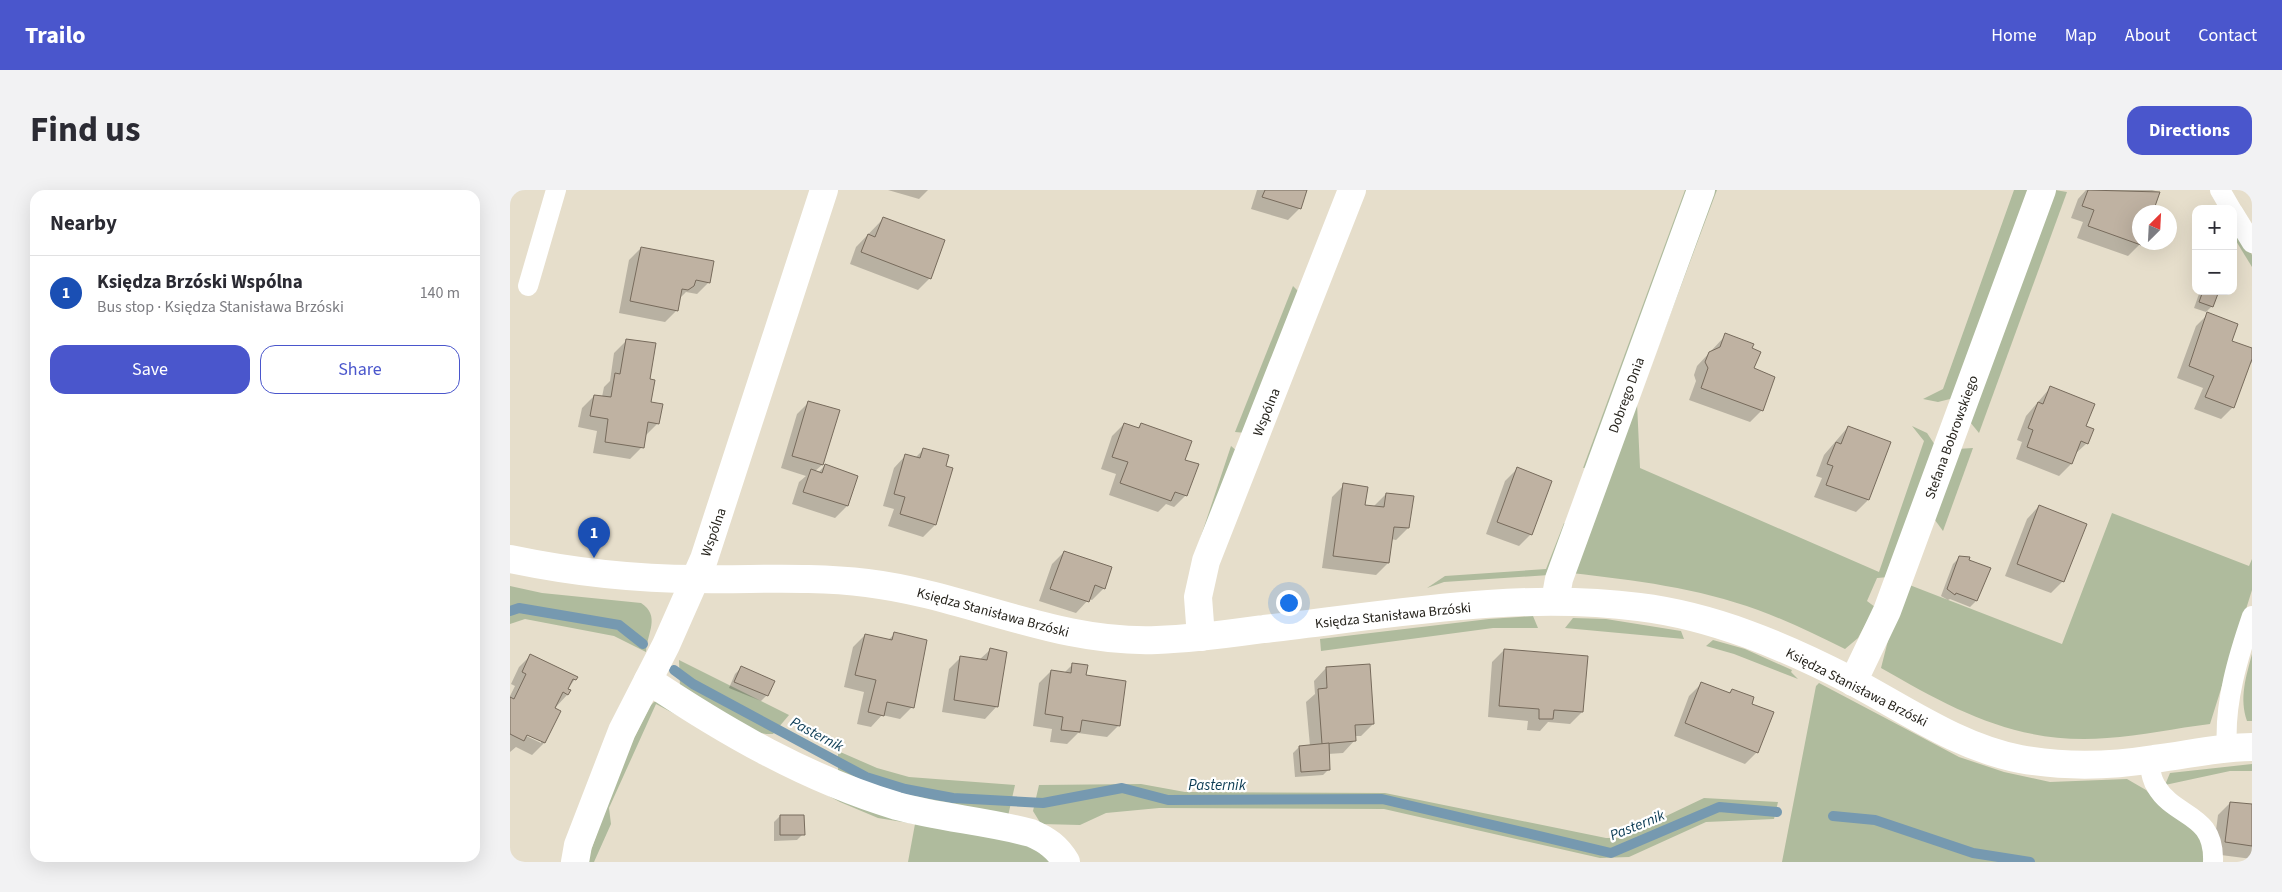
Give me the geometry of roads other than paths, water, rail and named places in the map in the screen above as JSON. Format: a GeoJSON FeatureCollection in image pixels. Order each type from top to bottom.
{"type":"FeatureCollection","features":[{"type":"Feature","properties":{"kind":"street","name":"Wspólna"},"geometry":{"type":"LineString","coordinates":[[574,862],[578,845],[622,731],[696,580],[763,383],[824,190]]}},
{"type":"Feature","properties":{"kind":"street","name":"Wspólna"},"geometry":{"type":"LineString","coordinates":[[1201,637],[1198,596],[1206,561],[1352,190]]}},
{"type":"Feature","properties":{"kind":"street","name":"Dobrego Dnia"},"geometry":{"type":"LineString","coordinates":[[1555,601],[1562,571],[1701,190]]}},
{"type":"Feature","properties":{"kind":"street","name":"Stefana Bobrowskiego"},"geometry":{"type":"LineString","coordinates":[[1853,682],[1887,611],[2042,190]]}},
{"type":"Feature","properties":{"kind":"street","name":"Księdza Stanisława Brzóski"},"geometry":{"type":"LineString","coordinates":[[510,559],[558,569],[607,576],[696,580],[760,579],[865,582],[925,594],[1019,621],[1078,635],[1154,640],[1201,637],[1468,606],[1555,601],[1640,607],[1689,616],[1739,630],[1800,656],[1853,682],[1922,721],[1964,741],[2017,759],[2073,766],[2149,760],[2240,747]]}},
{"type":"Feature","properties":{"kind":"street"},"geometry":{"type":"LineString","coordinates":[[648,680],[705,718],[801,770],[846,789],[898,806],[1031,833],[1046,840],[1058,849],[1066,862]]}},
{"type":"Feature","properties":{"kind":"lane"},"geometry":{"type":"LineString","coordinates":[[528,286],[556,190]]}},
{"type":"Feature","properties":{"kind":"lane"},"geometry":{"type":"LineString","coordinates":[[2220,190],[2229,205]]}},
{"type":"Feature","properties":{"kind":"lane"},"geometry":{"type":"LineString","coordinates":[[2237,219],[2252,243]]}},
{"type":"Feature","properties":{"kind":"lane"},"geometry":{"type":"LineString","coordinates":[[2240,747],[2226,728],[2232,688],[2252,616]]}},
{"type":"Feature","properties":{"kind":"lane"},"geometry":{"type":"LineString","coordinates":[[2149,760],[2156,786],[2168,800],[2200,822],[2213,842],[2213,862]]}},
{"type":"Feature","properties":{"kind":"waterway","name":"Pasternik"},"geometry":{"type":"LineString","coordinates":[[510,611],[519,608],[619,625],[643,644]]}},
{"type":"Feature","properties":{"kind":"waterway","name":"Pasternik"},"geometry":{"type":"LineString","coordinates":[[674,670],[693,684],[866,777],[905,789],[953,798],[1043,803],[1122,788],[1168,800],[1382,799],[1611,853],[1719,807],[1777,812]]}},
{"type":"Feature","properties":{"kind":"waterway","name":"Pasternik"},"geometry":{"type":"LineString","coordinates":[[1833,816],[1875,820],[1973,853],[2030,862]]}},
{"type":"Feature","properties":{"kind":"place","name":"Księdza Brzóski Wspólna"},"geometry":{"type":"Point","coordinates":[594,558]}}]}
